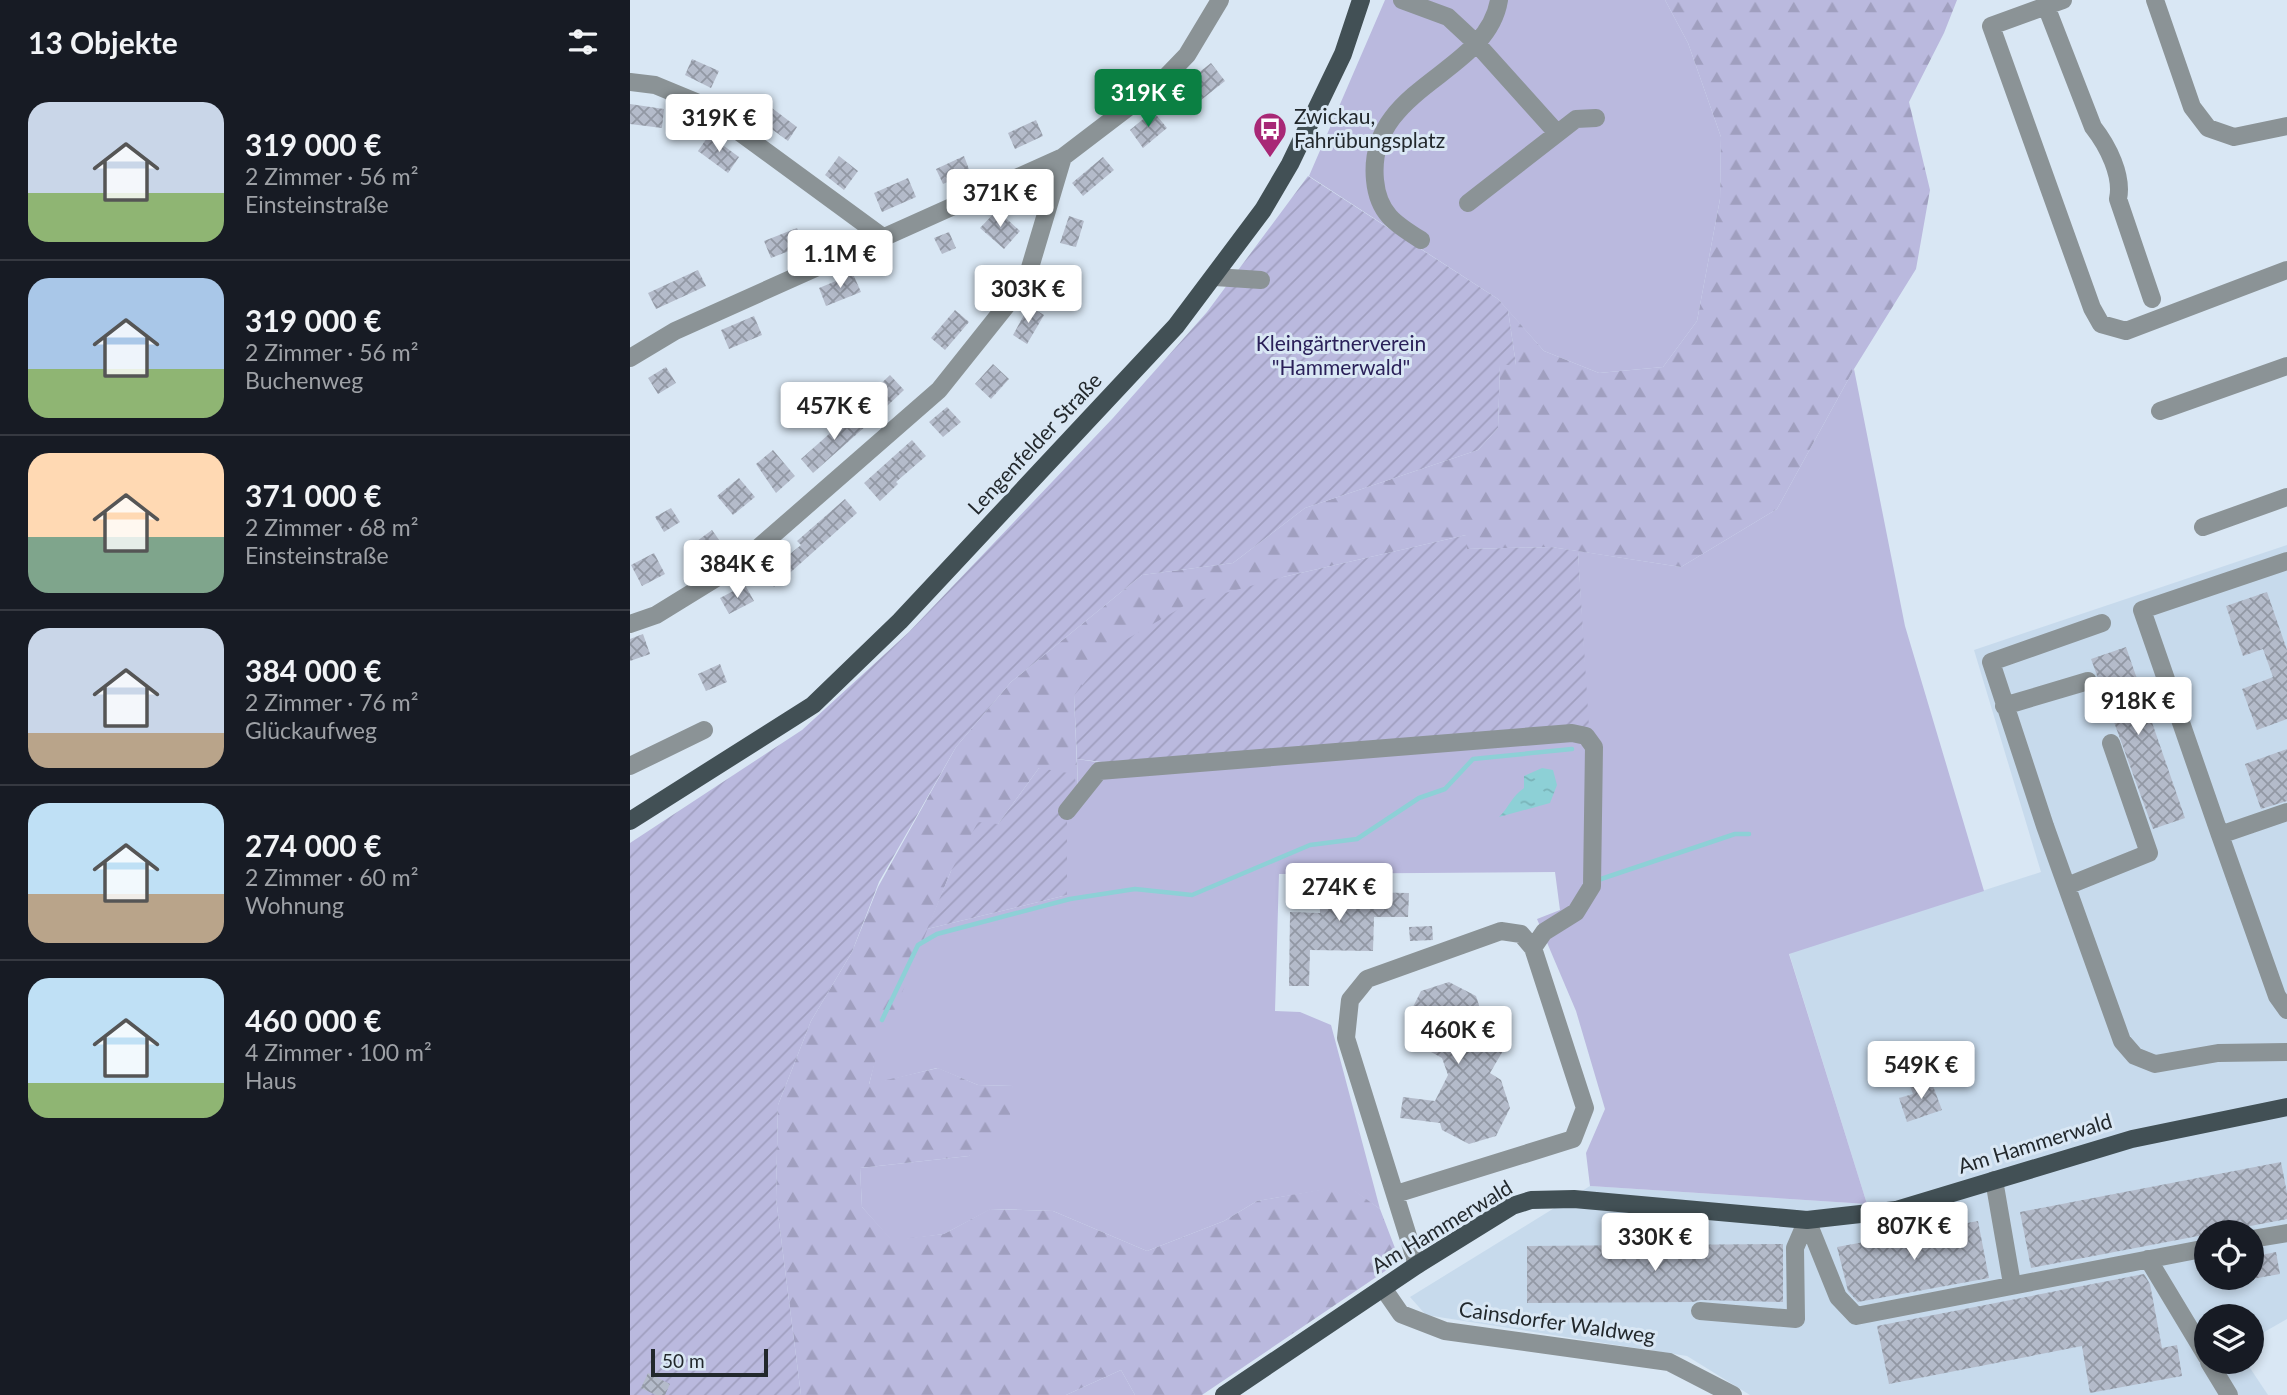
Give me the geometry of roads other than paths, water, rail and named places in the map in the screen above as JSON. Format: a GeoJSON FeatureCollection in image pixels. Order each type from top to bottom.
{"type":"FeatureCollection","features":[{"type":"Feature","properties":{"kind":"main road","name":"Lengenfelder Straße"},"geometry":{"type":"LineString","coordinates":[[630,821],[813,705],[900,621],[1176,326],[1263,210],[1290,164],[1343,54],[1361,0]]}},
{"type":"Feature","properties":{"kind":"main road","name":"Am Hammerwald"},"geometry":{"type":"LineString","coordinates":[[1224,1395],[1417,1265],[1511,1206],[1531,1200],[1574,1199],[1807,1220],[1896,1210],[2132,1139],[2287,1107]]}},
{"type":"Feature","properties":{"kind":"street"},"geometry":{"type":"LineString","coordinates":[[630,358],[675,331],[1063,157],[1160,83],[1194,45],[1220,0]]}},
{"type":"Feature","properties":{"kind":"street"},"geometry":{"type":"LineString","coordinates":[[1402,0],[1449,8],[1477,44],[1557,133]]}},
{"type":"Feature","properties":{"kind":"street"},"geometry":{"type":"LineString","coordinates":[[1421,240],[1392,222],[1377,195],[1374,166],[1380,134],[1404,105],[1477,44],[1497,16],[1499,0]]}},
{"type":"Feature","properties":{"kind":"street"},"geometry":{"type":"LineString","coordinates":[[2063,0],[1991,26],[2087,295],[2101,324],[2126,331],[2287,270]]}},
{"type":"Feature","properties":{"kind":"street"},"geometry":{"type":"LineString","coordinates":[[2155,0],[2192,107],[2208,128],[2234,137],[2287,126]]}},
{"type":"Feature","properties":{"kind":"street"},"geometry":{"type":"LineString","coordinates":[[2046,6],[2093,127],[2102,138],[2121,186],[2118,199],[2152,299]]}},
{"type":"Feature","properties":{"kind":"street"},"geometry":{"type":"LineString","coordinates":[[630,82],[655,85],[701,104],[884,238]]}},
{"type":"Feature","properties":{"kind":"street"},"geometry":{"type":"LineString","coordinates":[[1468,204],[1576,118],[1596,118]]}},
{"type":"Feature","properties":{"kind":"street"},"geometry":{"type":"LineString","coordinates":[[630,624],[656,615],[742,562],[939,390],[1026,281],[1063,157]]}},
{"type":"Feature","properties":{"kind":"street"},"geometry":{"type":"LineString","coordinates":[[1215,276],[1261,280]]}},
{"type":"Feature","properties":{"kind":"street"},"geometry":{"type":"LineString","coordinates":[[2160,411],[2287,366]]}},
{"type":"Feature","properties":{"kind":"street"},"geometry":{"type":"LineString","coordinates":[[2203,527],[2287,497]]}},
{"type":"Feature","properties":{"kind":"street"},"geometry":{"type":"LineString","coordinates":[[2287,561],[2142,610],[2277,996],[2287,1010]]}},
{"type":"Feature","properties":{"kind":"street"},"geometry":{"type":"LineString","coordinates":[[2102,623],[1991,662],[2122,1041],[2135,1056],[2155,1063],[2218,1053],[2287,1052]]}},
{"type":"Feature","properties":{"kind":"street"},"geometry":{"type":"LineString","coordinates":[[2004,706],[2088,681]]}},
{"type":"Feature","properties":{"kind":"street"},"geometry":{"type":"LineString","coordinates":[[630,766],[704,730]]}},
{"type":"Feature","properties":{"kind":"street"},"geometry":{"type":"LineString","coordinates":[[1066,811],[1099,771],[1572,733],[1586,736],[1594,747],[1592,886],[1576,912],[1544,932],[1532,948]]}},
{"type":"Feature","properties":{"kind":"street"},"geometry":{"type":"LineString","coordinates":[[2067,886],[2150,853],[2111,743]]}},
{"type":"Feature","properties":{"kind":"street"},"geometry":{"type":"LineString","coordinates":[[2220,835],[2287,812]]}},
{"type":"Feature","properties":{"kind":"street"},"geometry":{"type":"LineString","coordinates":[[1396,1194],[1573,1139],[1585,1108],[1532,948],[1521,933],[1501,932],[1367,979],[1350,1000],[1346,1038],[1417,1265]]}},
{"type":"Feature","properties":{"kind":"street"},"geometry":{"type":"LineString","coordinates":[[1994,1180],[2012,1284]]}},
{"type":"Feature","properties":{"kind":"street"},"geometry":{"type":"LineString","coordinates":[[1807,1220],[1838,1297],[1856,1316],[2194,1250]]}},
{"type":"Feature","properties":{"kind":"street"},"geometry":{"type":"LineString","coordinates":[[1700,1311],[1796,1319],[1795,1248],[1807,1220]]}},
{"type":"Feature","properties":{"kind":"street"},"geometry":{"type":"LineString","coordinates":[[2264,1238],[2287,1233]]}},
{"type":"Feature","properties":{"kind":"street"},"geometry":{"type":"LineString","coordinates":[[2148,1259],[2194,1336]]}},
{"type":"Feature","properties":{"kind":"street","name":"Cainsdorfer Waldweg"},"geometry":{"type":"LineString","coordinates":[[1382,1288],[1401,1314],[1445,1331],[1669,1362],[1733,1395]]}},
{"type":"Feature","properties":{"kind":"street"},"geometry":{"type":"LineString","coordinates":[[2217,1374],[2229,1395]]}},
{"type":"Feature","properties":{"kind":"water"},"geometry":{"type":"Polygon","coordinates":[[[1542,768],[1553,770],[1557,785],[1550,803],[1499,817],[1516,794],[1524,788],[1524,776],[1542,768]]]}},
{"type":"Feature","properties":{"kind":"waterway"},"geometry":{"type":"LineString","coordinates":[[882,1020],[918,945],[937,934],[1070,899],[1135,889],[1192,895],[1310,845],[1357,839],[1419,798],[1445,789],[1473,759],[1572,749]]}},
{"type":"Feature","properties":{"kind":"waterway"},"geometry":{"type":"LineString","coordinates":[[1598,880],[1735,834],[1749,834]]}},
{"type":"Feature","properties":{"kind":"place","name":"Zwickau, Fahrübungsplatz"},"geometry":{"type":"Point","coordinates":[1270,159]}},
{"type":"Feature","properties":{"kind":"park label","name":"Kleingärtnerverein \"Hammerwald\""},"geometry":{"type":"Point","coordinates":[1341,356]}}]}
